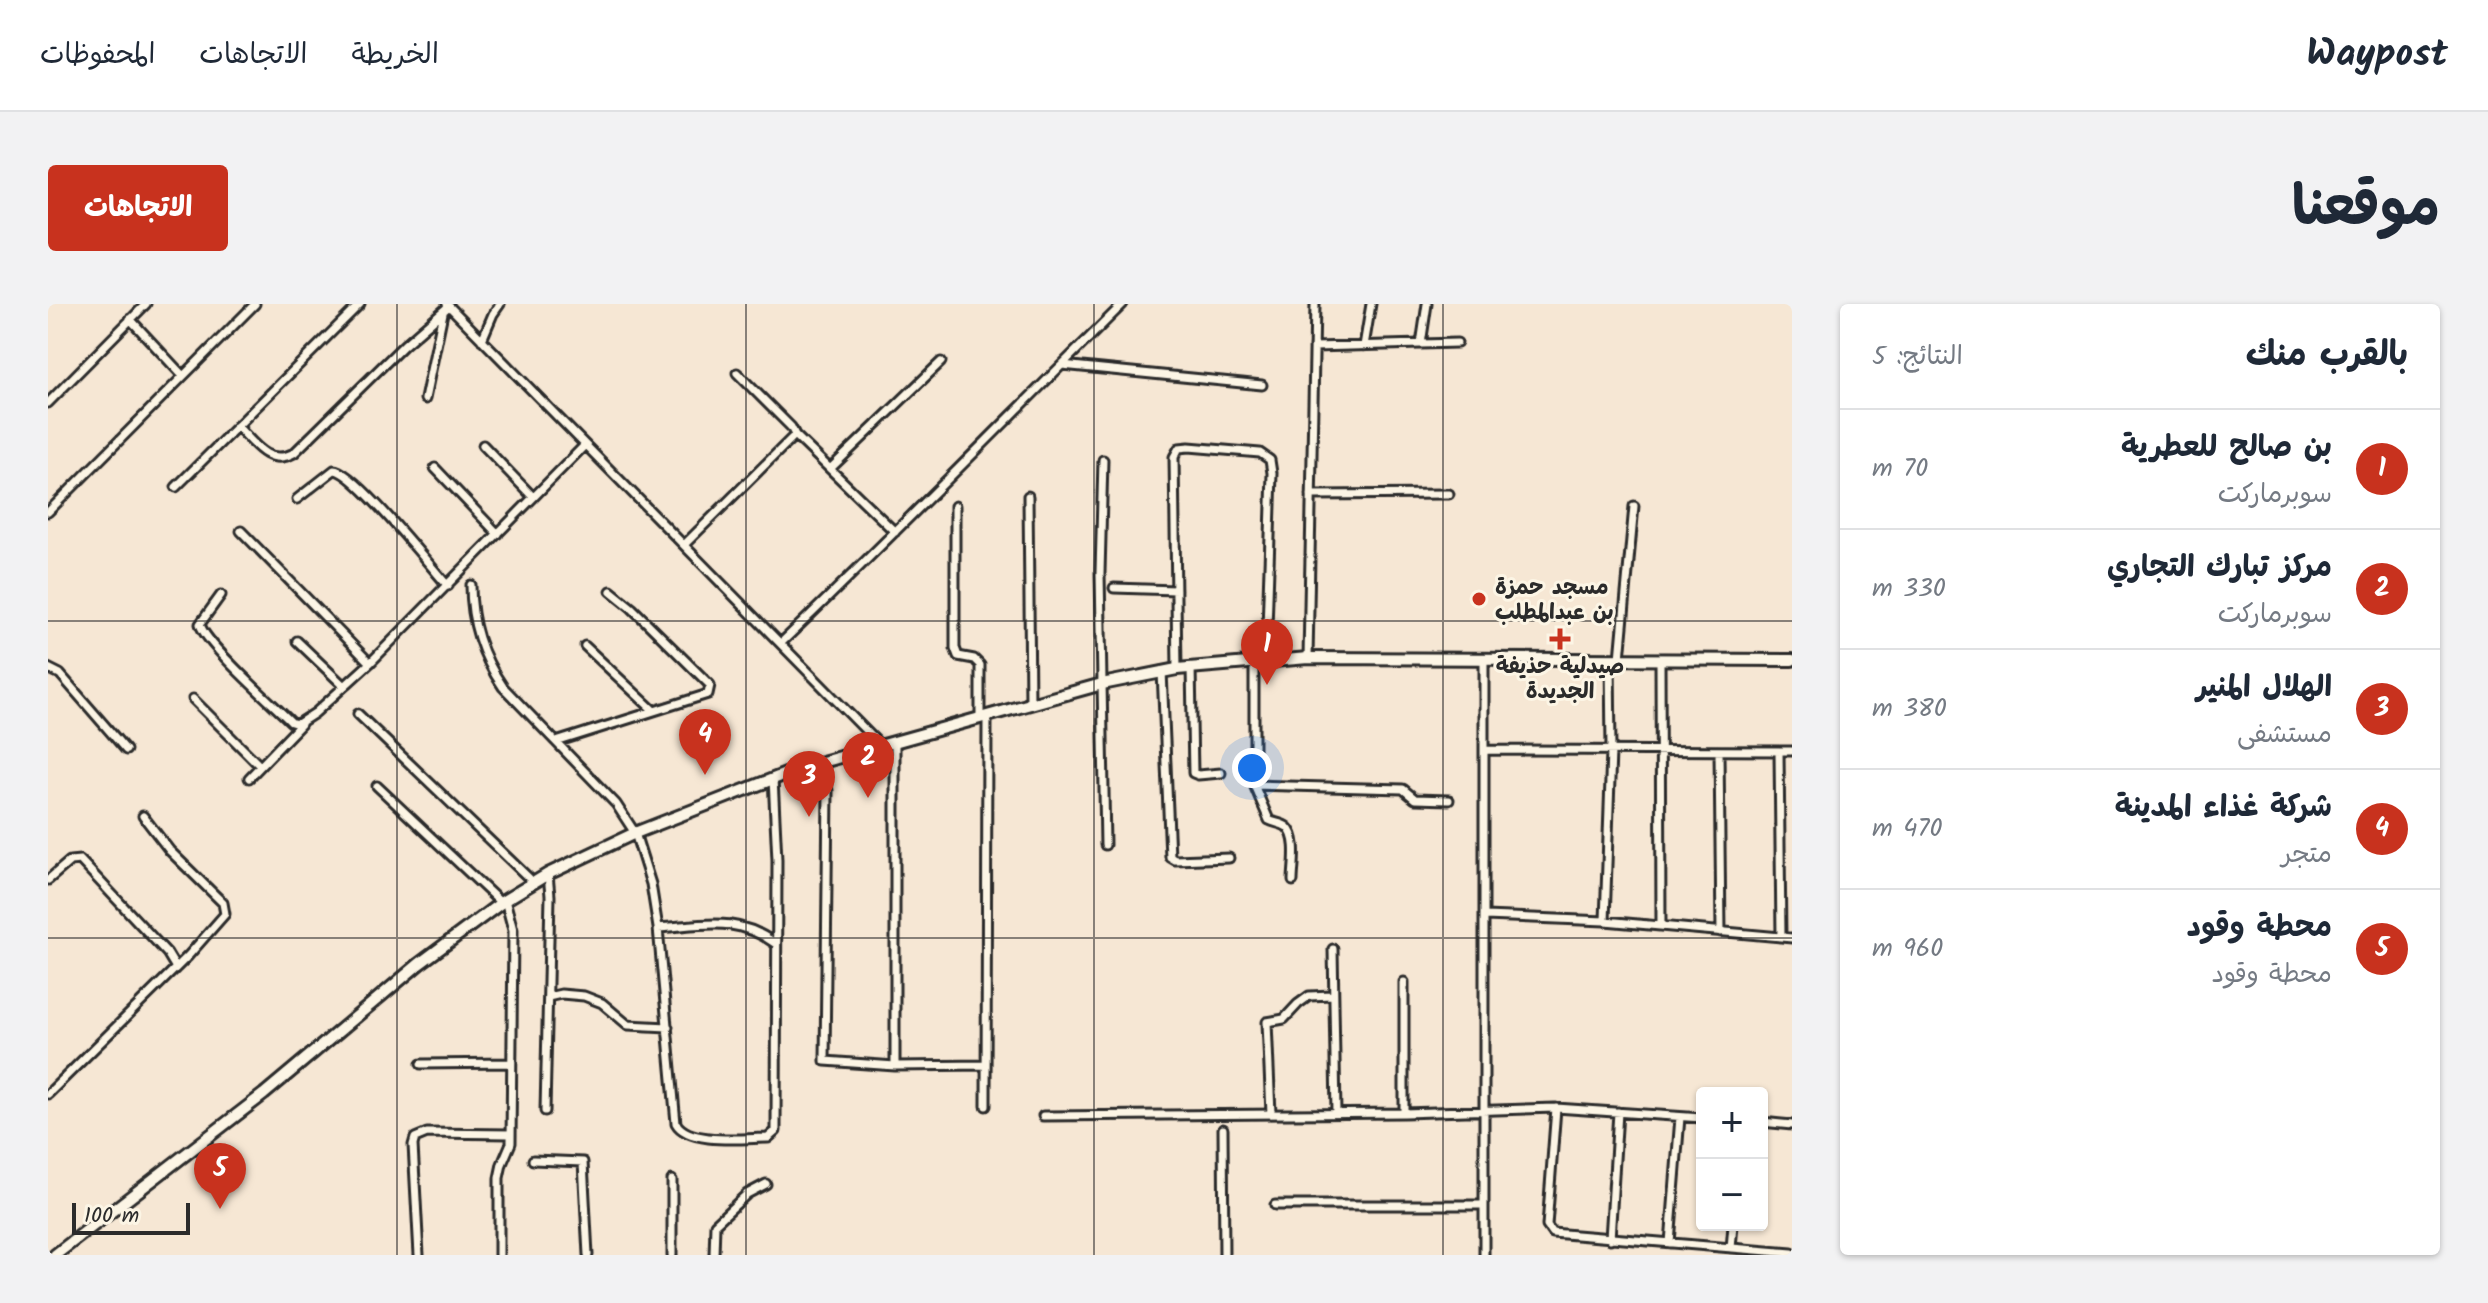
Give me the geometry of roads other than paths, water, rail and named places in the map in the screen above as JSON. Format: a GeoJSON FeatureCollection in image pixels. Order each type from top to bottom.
{"type":"FeatureCollection","features":[{"type":"Feature","properties":{"kind":"main road"},"geometry":{"type":"LineString","coordinates":[[55,1255],[264,1094],[419,964],[503,901],[548,874],[635,833],[773,778],[823,761],[1102,684],[1191,667],[1308,658],[1792,660]]}},
{"type":"Feature","properties":{"kind":"street"},"geometry":{"type":"LineString","coordinates":[[48,403],[146,304]]}},
{"type":"Feature","properties":{"kind":"street"},"geometry":{"type":"LineString","coordinates":[[48,512],[255,304]]}},
{"type":"Feature","properties":{"kind":"street"},"geometry":{"type":"LineString","coordinates":[[176,487],[360,304]]}},
{"type":"Feature","properties":{"kind":"street"},"geometry":{"type":"LineString","coordinates":[[482,340],[500,304]]}},
{"type":"Feature","properties":{"kind":"street"},"geometry":{"type":"LineString","coordinates":[[781,643],[1123,304]]}},
{"type":"Feature","properties":{"kind":"street"},"geometry":{"type":"LineString","coordinates":[[1308,658],[1315,304]]}},
{"type":"Feature","properties":{"kind":"street"},"geometry":{"type":"LineString","coordinates":[[1364,346],[1371,304]]}},
{"type":"Feature","properties":{"kind":"street"},"geometry":{"type":"LineString","coordinates":[[1421,344],[1427,304]]}},
{"type":"Feature","properties":{"kind":"street"},"geometry":{"type":"LineString","coordinates":[[237,426],[268,456],[277,459],[286,457],[331,419],[404,345],[447,307]]}},
{"type":"Feature","properties":{"kind":"street"},"geometry":{"type":"LineString","coordinates":[[447,307],[685,544],[880,745]]}},
{"type":"Feature","properties":{"kind":"street"},"geometry":{"type":"LineString","coordinates":[[425,399],[447,307]]}},
{"type":"Feature","properties":{"kind":"street"},"geometry":{"type":"LineString","coordinates":[[130,319],[183,376]]}},
{"type":"Feature","properties":{"kind":"street"},"geometry":{"type":"LineString","coordinates":[[1314,347],[1457,343]]}},
{"type":"Feature","properties":{"kind":"street"},"geometry":{"type":"LineString","coordinates":[[830,469],[941,362]]}},
{"type":"Feature","properties":{"kind":"street"},"geometry":{"type":"LineString","coordinates":[[1062,365],[1262,385]]}},
{"type":"Feature","properties":{"kind":"street"},"geometry":{"type":"LineString","coordinates":[[737,373],[791,427],[795,435],[895,532]]}},
{"type":"Feature","properties":{"kind":"street"},"geometry":{"type":"LineString","coordinates":[[685,544],[795,435]]}},
{"type":"Feature","properties":{"kind":"street"},"geometry":{"type":"LineString","coordinates":[[483,445],[533,497]]}},
{"type":"Feature","properties":{"kind":"street"},"geometry":{"type":"LineString","coordinates":[[249,778],[448,586],[585,445]]}},
{"type":"Feature","properties":{"kind":"street"},"geometry":{"type":"LineString","coordinates":[[1177,669],[1174,457],[1179,448],[1260,453],[1270,460],[1266,661]]}},
{"type":"Feature","properties":{"kind":"street"},"geometry":{"type":"LineString","coordinates":[[1103,460],[1100,573],[1105,845]]}},
{"type":"Feature","properties":{"kind":"street"},"geometry":{"type":"LineString","coordinates":[[435,468],[498,534]]}},
{"type":"Feature","properties":{"kind":"street"},"geometry":{"type":"LineString","coordinates":[[297,499],[334,470],[343,471],[448,586]]}},
{"type":"Feature","properties":{"kind":"street"},"geometry":{"type":"LineString","coordinates":[[1311,495],[1449,494]]}},
{"type":"Feature","properties":{"kind":"street"},"geometry":{"type":"LineString","coordinates":[[1028,496],[1030,704]]}},
{"type":"Feature","properties":{"kind":"street"},"geometry":{"type":"LineString","coordinates":[[955,506],[955,648],[958,656],[976,660],[980,665],[984,717],[986,1106]]}},
{"type":"Feature","properties":{"kind":"street"},"geometry":{"type":"LineString","coordinates":[[1605,921],[1615,659],[1634,506]]}},
{"type":"Feature","properties":{"kind":"street"},"geometry":{"type":"LineString","coordinates":[[241,531],[370,663]]}},
{"type":"Feature","properties":{"kind":"street"},"geometry":{"type":"LineString","coordinates":[[471,585],[475,628],[491,670],[503,687],[616,804],[635,833],[651,884],[658,928],[676,1123],[680,1130],[704,1138],[772,1137],[777,1123],[777,860],[773,778]]}},
{"type":"Feature","properties":{"kind":"street"},"geometry":{"type":"LineString","coordinates":[[1114,588],[1176,590]]}},
{"type":"Feature","properties":{"kind":"street"},"geometry":{"type":"LineString","coordinates":[[556,742],[708,694],[710,687],[632,608],[611,591]]}},
{"type":"Feature","properties":{"kind":"street"},"geometry":{"type":"LineString","coordinates":[[221,595],[200,624],[206,636],[291,722],[298,724],[306,720]]}},
{"type":"Feature","properties":{"kind":"street"},"geometry":{"type":"LineString","coordinates":[[297,641],[344,686]]}},
{"type":"Feature","properties":{"kind":"street"},"geometry":{"type":"LineString","coordinates":[[585,646],[653,710]]}},
{"type":"Feature","properties":{"kind":"street"},"geometry":{"type":"LineString","coordinates":[[1484,658],[1484,1255]]}},
{"type":"Feature","properties":{"kind":"street"},"geometry":{"type":"LineString","coordinates":[[1660,660],[1661,926]]}},
{"type":"Feature","properties":{"kind":"street"},"geometry":{"type":"LineString","coordinates":[[1254,662],[1254,785],[1269,820],[1284,824],[1290,830],[1294,851],[1293,881]]}},
{"type":"Feature","properties":{"kind":"street"},"geometry":{"type":"LineString","coordinates":[[1191,667],[1193,773],[1221,773]]}},
{"type":"Feature","properties":{"kind":"street"},"geometry":{"type":"LineString","coordinates":[[48,668],[60,674],[126,750]]}},
{"type":"Feature","properties":{"kind":"street"},"geometry":{"type":"LineString","coordinates":[[1162,671],[1170,857],[1175,860],[1229,858]]}},
{"type":"Feature","properties":{"kind":"street"},"geometry":{"type":"LineString","coordinates":[[193,699],[260,766]]}},
{"type":"Feature","properties":{"kind":"street"},"geometry":{"type":"LineString","coordinates":[[358,714],[533,882]]}},
{"type":"Feature","properties":{"kind":"street"},"geometry":{"type":"LineString","coordinates":[[895,741],[895,1066]]}},
{"type":"Feature","properties":{"kind":"street"},"geometry":{"type":"LineString","coordinates":[[1485,750],[1792,751]]}},
{"type":"Feature","properties":{"kind":"street"},"geometry":{"type":"LineString","coordinates":[[1719,751],[1721,932]]}},
{"type":"Feature","properties":{"kind":"street"},"geometry":{"type":"LineString","coordinates":[[1779,751],[1781,937]]}},
{"type":"Feature","properties":{"kind":"street"},"geometry":{"type":"LineString","coordinates":[[823,761],[828,791],[825,1059],[827,1062],[895,1066],[986,1065]]}},
{"type":"Feature","properties":{"kind":"street"},"geometry":{"type":"LineString","coordinates":[[1254,785],[1403,789],[1415,799],[1449,800]]}},
{"type":"Feature","properties":{"kind":"street"},"geometry":{"type":"LineString","coordinates":[[377,786],[503,901],[510,911],[513,930],[511,1134],[510,1149],[499,1178],[499,1255]]}},
{"type":"Feature","properties":{"kind":"street"},"geometry":{"type":"LineString","coordinates":[[48,1094],[223,918],[224,907],[170,851],[143,816]]}},
{"type":"Feature","properties":{"kind":"street"},"geometry":{"type":"LineString","coordinates":[[48,880],[74,859],[80,860],[167,953],[176,968]]}},
{"type":"Feature","properties":{"kind":"street"},"geometry":{"type":"LineString","coordinates":[[545,1111],[548,874]]}},
{"type":"Feature","properties":{"kind":"street"},"geometry":{"type":"LineString","coordinates":[[1485,916],[1605,921],[1792,938]]}},
{"type":"Feature","properties":{"kind":"street"},"geometry":{"type":"LineString","coordinates":[[658,928],[732,923],[761,933],[776,944]]}},
{"type":"Feature","properties":{"kind":"street"},"geometry":{"type":"LineString","coordinates":[[1333,949],[1336,1113]]}},
{"type":"Feature","properties":{"kind":"street"},"geometry":{"type":"LineString","coordinates":[[1404,982],[1404,1113]]}},
{"type":"Feature","properties":{"kind":"street"},"geometry":{"type":"LineString","coordinates":[[548,997],[561,994],[584,996],[602,1003],[628,1025],[668,1027]]}},
{"type":"Feature","properties":{"kind":"street"},"geometry":{"type":"LineString","coordinates":[[1271,1114],[1267,1022],[1284,1019],[1309,996],[1332,995]]}},
{"type":"Feature","properties":{"kind":"street"},"geometry":{"type":"LineString","coordinates":[[421,1064],[511,1063]]}},
{"type":"Feature","properties":{"kind":"street"},"geometry":{"type":"LineString","coordinates":[[1556,1108],[1549,1230],[1556,1235],[1792,1253]]}},
{"type":"Feature","properties":{"kind":"street"},"geometry":{"type":"LineString","coordinates":[[1043,1116],[1404,1113],[1556,1108],[1696,1118]]}},
{"type":"Feature","properties":{"kind":"street"},"geometry":{"type":"LineString","coordinates":[[1610,1239],[1618,1112]]}},
{"type":"Feature","properties":{"kind":"street"},"geometry":{"type":"LineString","coordinates":[[1670,1243],[1680,1117]]}},
{"type":"Feature","properties":{"kind":"street"},"geometry":{"type":"LineString","coordinates":[[1768,1123],[1792,1125]]}},
{"type":"Feature","properties":{"kind":"street"},"geometry":{"type":"LineString","coordinates":[[1223,1129],[1224,1255]]}},
{"type":"Feature","properties":{"kind":"street"},"geometry":{"type":"LineString","coordinates":[[419,1255],[415,1138],[427,1133],[511,1134]]}},
{"type":"Feature","properties":{"kind":"street"},"geometry":{"type":"LineString","coordinates":[[533,1160],[583,1162],[588,1255]]}},
{"type":"Feature","properties":{"kind":"street"},"geometry":{"type":"LineString","coordinates":[[672,1180],[672,1255]]}},
{"type":"Feature","properties":{"kind":"street"},"geometry":{"type":"LineString","coordinates":[[714,1255],[715,1224],[747,1194],[766,1184]]}},
{"type":"Feature","properties":{"kind":"street"},"geometry":{"type":"LineString","coordinates":[[1275,1205],[1483,1205]]}},
{"type":"Feature","properties":{"kind":"street"},"geometry":{"type":"LineString","coordinates":[[1731,1248],[1732,1231]]}},
{"type":"Feature","properties":{"kind":"place","name":"مسجد حمزة بن عبدالمطلب"},"geometry":{"type":"Point","coordinates":[1479,599]}},
{"type":"Feature","properties":{"kind":"place","name":"صيدلية حذيفة الجديدة"},"geometry":{"type":"Point","coordinates":[1560,639]}},
{"type":"Feature","properties":{"kind":"place","name":"بن صالح للعطرية"},"geometry":{"type":"Point","coordinates":[1267,685]}},
{"type":"Feature","properties":{"kind":"place","name":"شركة غذاء المدينة"},"geometry":{"type":"Point","coordinates":[705,775]}},
{"type":"Feature","properties":{"kind":"place","name":"مركز تبارك التجاري"},"geometry":{"type":"Point","coordinates":[868,798]}},
{"type":"Feature","properties":{"kind":"place","name":"الهلال المنير"},"geometry":{"type":"Point","coordinates":[809,817]}},
{"type":"Feature","properties":{"kind":"place","name":"محطة وقود"},"geometry":{"type":"Point","coordinates":[220,1209]}}]}
